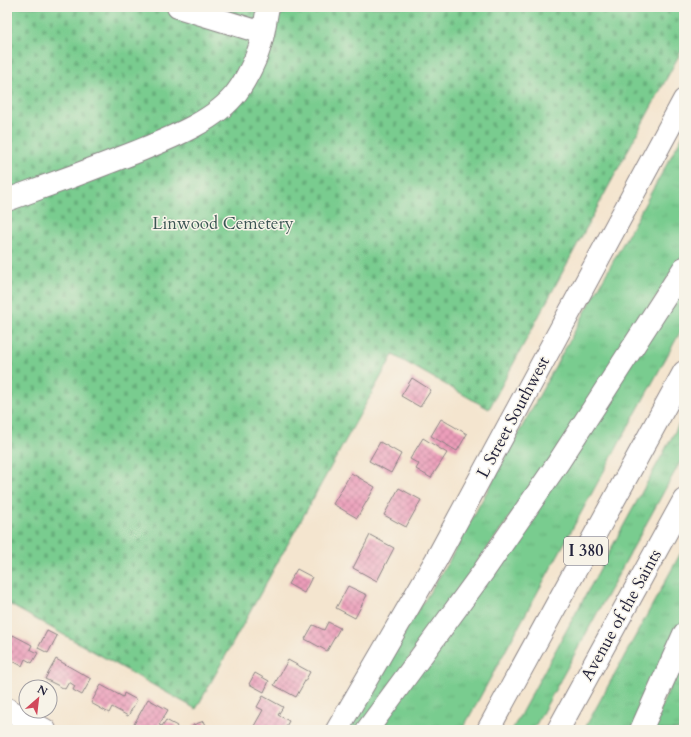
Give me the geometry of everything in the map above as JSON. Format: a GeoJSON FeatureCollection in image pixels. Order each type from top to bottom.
{"type":"FeatureCollection","features":[{"type":"Feature","properties":{"kind":"main road"},"geometry":{"type":"LineString","coordinates":[[178,7],[263,33]]}},
{"type":"Feature","properties":{"kind":"main road"},"geometry":{"type":"LineString","coordinates":[[7,200],[69,178],[173,136],[220,110],[236,93],[259,50],[268,7]]}},
{"type":"Feature","properties":{"kind":"main road","name":"L Street Southwest"},"geometry":{"type":"LineString","coordinates":[[337,730],[436,560],[684,100]]}},
{"type":"Feature","properties":{"kind":"main road"},"geometry":{"type":"LineString","coordinates":[[367,730],[483,572],[554,469],[684,268]]}},
{"type":"Feature","properties":{"kind":"main road","name":"I 380"},"geometry":{"type":"LineString","coordinates":[[488,730],[684,372]]}},
{"type":"Feature","properties":{"kind":"main road","name":"Avenue of the Saints"},"geometry":{"type":"LineString","coordinates":[[558,730],[684,500]]}},
{"type":"Feature","properties":{"kind":"main road"},"geometry":{"type":"LineString","coordinates":[[641,730],[684,634]]}},
{"type":"Feature","properties":{"kind":"main road"},"geometry":{"type":"LineString","coordinates":[[7,709],[45,730]]}},
{"type":"Feature","properties":{"kind":"green space","name":"Linwood Cemetery"},"geometry":{"type":"Polygon","coordinates":[[[7,7],[684,7],[684,46],[489,409],[393,355],[196,709],[7,603],[7,7]]]}},
{"type":"Feature","properties":{"kind":"green space"},"geometry":{"type":"Polygon","coordinates":[[[684,133],[684,253],[571,431],[358,730],[344,730],[449,561],[684,133]]]}},
{"type":"Feature","properties":{"kind":"green space"},"geometry":{"type":"Polygon","coordinates":[[[684,282],[684,325],[462,730],[377,730],[684,282]]]}},
{"type":"Feature","properties":{"kind":"green space"},"geometry":{"type":"Polygon","coordinates":[[[684,415],[684,455],[533,730],[512,730],[684,415]]]}},
{"type":"Feature","properties":{"kind":"green space"},"geometry":{"type":"Polygon","coordinates":[[[684,547],[684,616],[633,730],[584,730],[684,547]]]}},
{"type":"Feature","properties":{"kind":"green space"},"geometry":{"type":"Polygon","coordinates":[[[684,655],[684,721],[679,730],[651,730],[684,655]]]}},
{"type":"Feature","properties":{"kind":"building"},"geometry":{"type":"Polygon","coordinates":[[[412,378],[431,390],[420,407],[401,396],[412,378]]]}},
{"type":"Feature","properties":{"kind":"building"},"geometry":{"type":"Polygon","coordinates":[[[441,419],[467,434],[457,451],[431,436],[441,419]]]}},
{"type":"Feature","properties":{"kind":"building"},"geometry":{"type":"Polygon","coordinates":[[[423,438],[447,453],[431,478],[416,469],[419,464],[410,459],[423,438]]]}},
{"type":"Feature","properties":{"kind":"building"},"geometry":{"type":"Polygon","coordinates":[[[380,442],[401,454],[391,473],[369,461],[380,442]]]}},
{"type":"Feature","properties":{"kind":"building"},"geometry":{"type":"Polygon","coordinates":[[[351,473],[375,487],[357,518],[333,504],[351,473]]]}},
{"type":"Feature","properties":{"kind":"building"},"geometry":{"type":"Polygon","coordinates":[[[399,488],[421,500],[406,527],[384,515],[399,488]]]}},
{"type":"Feature","properties":{"kind":"building"},"geometry":{"type":"Polygon","coordinates":[[[370,535],[394,548],[377,581],[353,568],[370,535]]]}},
{"type":"Feature","properties":{"kind":"building"},"geometry":{"type":"Polygon","coordinates":[[[297,569],[312,577],[304,593],[288,584],[297,569]]]}},
{"type":"Feature","properties":{"kind":"building"},"geometry":{"type":"Polygon","coordinates":[[[348,586],[367,595],[355,618],[336,608],[348,586]]]}},
{"type":"Feature","properties":{"kind":"building"},"geometry":{"type":"Polygon","coordinates":[[[328,622],[340,628],[327,651],[305,639],[313,625],[324,630],[328,622]]]}},
{"type":"Feature","properties":{"kind":"building"},"geometry":{"type":"Polygon","coordinates":[[[47,631],[57,636],[48,653],[38,648],[47,631]]]}},
{"type":"Feature","properties":{"kind":"building"},"geometry":{"type":"Polygon","coordinates":[[[13,635],[32,645],[30,649],[38,653],[32,663],[25,659],[22,666],[7,658],[7,645],[13,635]]]}},
{"type":"Feature","properties":{"kind":"building"},"geometry":{"type":"Polygon","coordinates":[[[56,659],[91,679],[82,695],[73,690],[75,686],[69,682],[65,689],[58,686],[58,679],[45,679],[56,659]]]}},
{"type":"Feature","properties":{"kind":"building"},"geometry":{"type":"Polygon","coordinates":[[[288,660],[310,672],[296,697],[274,685],[288,660]]]}},
{"type":"Feature","properties":{"kind":"building"},"geometry":{"type":"Polygon","coordinates":[[[255,673],[269,681],[264,692],[249,684],[255,673]]]}},
{"type":"Feature","properties":{"kind":"building"},"geometry":{"type":"Polygon","coordinates":[[[101,685],[123,697],[124,693],[137,700],[128,716],[112,707],[109,713],[91,703],[101,685]]]}},
{"type":"Feature","properties":{"kind":"building"},"geometry":{"type":"Polygon","coordinates":[[[263,696],[283,707],[278,715],[289,721],[284,730],[262,730],[254,726],[263,710],[257,707],[263,696]]]}},
{"type":"Feature","properties":{"kind":"building"},"geometry":{"type":"Polygon","coordinates":[[[148,699],[168,710],[159,725],[162,726],[166,720],[177,726],[175,730],[140,730],[133,726],[148,699]]]}},
{"type":"Feature","properties":{"kind":"building"},"geometry":{"type":"Polygon","coordinates":[[[204,721],[208,730],[195,730],[193,725],[204,721]]]}}]}
